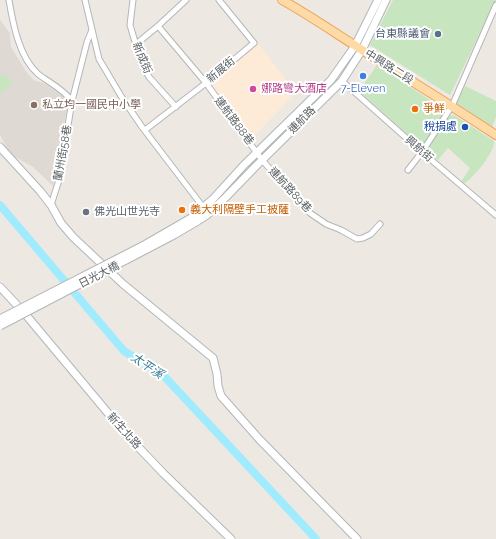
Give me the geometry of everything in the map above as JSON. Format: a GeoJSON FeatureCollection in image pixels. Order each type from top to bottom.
{"type":"FeatureCollection","features":[{"type":"Feature","properties":{"kind":"main road","name":"中興路二段"},"geometry":{"type":"LineString","coordinates":[[282,0],[495,133]]}},
{"type":"Feature","properties":{"kind":"street"},"geometry":{"type":"LineString","coordinates":[[9,0],[17,40],[30,64],[38,73],[66,93],[72,101]]}},
{"type":"Feature","properties":{"kind":"street"},"geometry":{"type":"LineString","coordinates":[[85,0],[99,59],[121,96],[203,207],[207,215]]}},
{"type":"Feature","properties":{"kind":"street","name":"新成街"},"geometry":{"type":"LineString","coordinates":[[133,0],[130,25],[141,62],[149,77],[176,107]]}},
{"type":"Feature","properties":{"kind":"street"},"geometry":{"type":"LineString","coordinates":[[135,44],[158,26],[186,0]]}},
{"type":"Feature","properties":{"kind":"street","name":"新展街"},"geometry":{"type":"LineString","coordinates":[[145,130],[176,107],[254,43],[219,0]]}},
{"type":"Feature","properties":{"kind":"street","name":"連航路"},"geometry":{"type":"LineString","coordinates":[[194,220],[203,207],[213,199],[331,80],[359,48],[378,0]]}},
{"type":"Feature","properties":{"kind":"street","name":"連航路"},"geometry":{"type":"LineString","coordinates":[[194,220],[207,215],[342,81],[386,0]]}},
{"type":"Feature","properties":{"kind":"street"},"geometry":{"type":"LineString","coordinates":[[408,170],[422,152],[452,106],[496,5]]}},
{"type":"Feature","properties":{"kind":"street","name":"連航路88巷"},"geometry":{"type":"LineString","coordinates":[[158,26],[206,83],[262,160]]}},
{"type":"Feature","properties":{"kind":"street","name":"蘭州街58巷"},"geometry":{"type":"LineString","coordinates":[[51,205],[59,180],[72,101],[87,42],[92,30]]}},
{"type":"Feature","properties":{"kind":"street","name":"興航街"},"geometry":{"type":"LineString","coordinates":[[342,81],[422,152],[496,214]]}},
{"type":"Feature","properties":{"kind":"street"},"geometry":{"type":"LineString","coordinates":[[301,110],[306,116]]}},
{"type":"Feature","properties":{"kind":"street"},"geometry":{"type":"LineString","coordinates":[[0,147],[51,205],[61,224],[123,284],[212,358],[221,396],[260,440],[357,539]]}},
{"type":"Feature","properties":{"kind":"street","name":"連航路89巷"},"geometry":{"type":"LineString","coordinates":[[262,160],[310,213],[326,224],[357,239],[371,234],[380,224]]}},
{"type":"Feature","properties":{"kind":"street","name":"日光大橋"},"geometry":{"type":"LineString","coordinates":[[0,319],[194,220]]}},
{"type":"Feature","properties":{"kind":"street","name":"日光大橋"},"geometry":{"type":"LineString","coordinates":[[0,326],[167,239],[194,220]]}},
{"type":"Feature","properties":{"kind":"street"},"geometry":{"type":"LineString","coordinates":[[0,287],[16,304]]}},
{"type":"Feature","properties":{"kind":"street","name":"新生北路"},"geometry":{"type":"LineString","coordinates":[[26,315],[123,431],[163,473],[231,539]]}},
{"type":"Feature","properties":{"kind":"shaded area","name":"私立均一國民中小學"},"geometry":{"type":"Polygon","coordinates":[[[0,20],[10,33],[11,47],[27,73],[35,81],[44,83],[64,97],[67,101],[53,186],[33,167],[10,154],[0,135],[0,20]]]}},
{"type":"Feature","properties":{"kind":"shaded area","name":"娜路彎大酒店"},"geometry":{"type":"Polygon","coordinates":[[[258,43],[296,93],[253,137],[209,85],[258,43]]]}},
{"type":"Feature","properties":{"kind":"green space"},"geometry":{"type":"Polygon","coordinates":[[[393,0],[496,0],[450,95],[370,45],[393,0]]]}},
{"type":"Feature","properties":{"kind":"green space"},"geometry":{"type":"Polygon","coordinates":[[[377,65],[445,110],[445,113],[424,144],[421,145],[417,143],[359,91],[377,65]]]}},
{"type":"Feature","properties":{"kind":"green space"},"geometry":{"type":"Polygon","coordinates":[[[5,74],[13,83],[0,93],[0,78],[5,74]]]}},
{"type":"Feature","properties":{"kind":"green space"},"geometry":{"type":"Polygon","coordinates":[[[465,86],[496,101],[496,117],[492,127],[456,103],[465,86]]]}},
{"type":"Feature","properties":{"kind":"green space"},"geometry":{"type":"Polygon","coordinates":[[[454,115],[494,141],[488,158],[465,183],[461,182],[470,168],[448,148],[438,160],[427,152],[427,149],[450,116],[454,115]]]}},
{"type":"Feature","properties":{"kind":"waterway","name":"太平溪"},"geometry":{"type":"LineString","coordinates":[[0,205],[124,351],[164,376],[316,539]]}},
{"type":"Feature","properties":{"kind":"place","name":"台東縣議會"},"geometry":{"type":"Point","coordinates":[438,34]}},
{"type":"Feature","properties":{"kind":"place","name":"7-Eleven"},"geometry":{"type":"Point","coordinates":[363,76]}},
{"type":"Feature","properties":{"kind":"place","name":"娜路彎大酒店"},"geometry":{"type":"Point","coordinates":[253,89]}},
{"type":"Feature","properties":{"kind":"place","name":"私立均一國民中小學"},"geometry":{"type":"Point","coordinates":[34,105]}},
{"type":"Feature","properties":{"kind":"place","name":"爭鮮"},"geometry":{"type":"Point","coordinates":[415,109]}},
{"type":"Feature","properties":{"kind":"place","name":"稅捐處"},"geometry":{"type":"Point","coordinates":[465,127]}},
{"type":"Feature","properties":{"kind":"place","name":"義大利隔壁手工披薩"},"geometry":{"type":"Point","coordinates":[182,210]}},
{"type":"Feature","properties":{"kind":"place","name":"佛光山世光寺"},"geometry":{"type":"Point","coordinates":[86,212]}}]}
